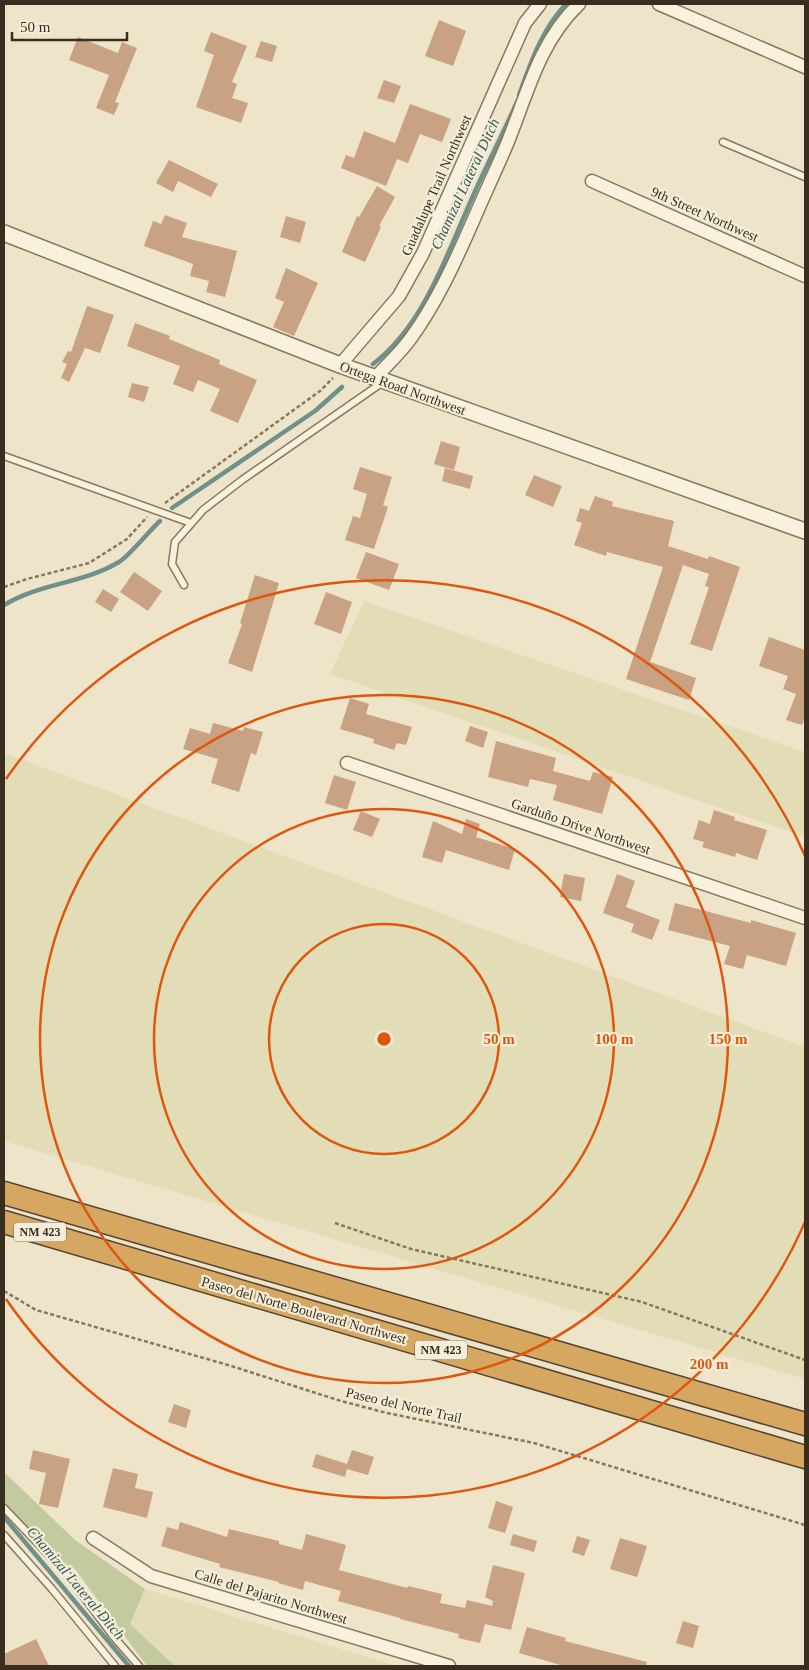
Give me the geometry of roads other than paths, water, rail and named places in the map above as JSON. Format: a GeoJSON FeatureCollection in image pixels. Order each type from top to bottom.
{"type":"FeatureCollection","features":[{"type":"Feature","properties":{"kind":"highway","name":"Paseo del Norte Boulevard Northwest"},"geometry":{"type":"LineString","coordinates":[[4,1193],[805,1424]]}},
{"type":"Feature","properties":{"kind":"highway","name":"Paseo del Norte Boulevard Northwest"},"geometry":{"type":"LineString","coordinates":[[4,1222],[805,1457]]}},
{"type":"Feature","properties":{"kind":"street","name":"Guadalupe Trail Northwest"},"geometry":{"type":"LineString","coordinates":[[340,366],[400,296],[423,253],[525,23],[540,4]]}},
{"type":"Feature","properties":{"kind":"street"},"geometry":{"type":"LineString","coordinates":[[380,379],[410,340],[446,282],[506,144],[540,58],[556,31],[569,13],[579,4]]}},
{"type":"Feature","properties":{"kind":"street"},"geometry":{"type":"LineString","coordinates":[[660,4],[805,66]]}},
{"type":"Feature","properties":{"kind":"street","name":"9th Street Northwest"},"geometry":{"type":"LineString","coordinates":[[592,181],[805,276]]}},
{"type":"Feature","properties":{"kind":"street","name":"Ortega Road Northwest"},"geometry":{"type":"LineString","coordinates":[[4,233],[340,366],[805,532]]}},
{"type":"Feature","properties":{"kind":"street","name":"Garduño Drive Northwest"},"geometry":{"type":"LineString","coordinates":[[347,763],[805,918]]}},
{"type":"Feature","properties":{"kind":"street","name":"Calle del Pajarito Northwest"},"geometry":{"type":"LineString","coordinates":[[93,1538],[151,1576],[449,1666]]}},
{"type":"Feature","properties":{"kind":"lane"},"geometry":{"type":"LineString","coordinates":[[723,142],[805,177]]}},
{"type":"Feature","properties":{"kind":"lane"},"geometry":{"type":"LineString","coordinates":[[184,585],[172,564],[175,542],[203,510],[380,379]]}},
{"type":"Feature","properties":{"kind":"lane"},"geometry":{"type":"LineString","coordinates":[[4,456],[191,523]]}},
{"type":"Feature","properties":{"kind":"lane"},"geometry":{"type":"LineString","coordinates":[[4,1508],[66,1573],[113,1636],[139,1666]]}},
{"type":"Feature","properties":{"kind":"lane"},"geometry":{"type":"LineString","coordinates":[[4,1535],[52,1589],[115,1666]]}},
{"type":"Feature","properties":{"kind":"waterway","name":"Chamizal Lateral Ditch"},"geometry":{"type":"LineString","coordinates":[[519,95],[544,35],[566,4]]}},
{"type":"Feature","properties":{"kind":"waterway","name":"Chamizal Lateral Ditch"},"geometry":{"type":"LineString","coordinates":[[373,364],[391,348],[420,309],[443,264],[517,102]]}},
{"type":"Feature","properties":{"kind":"waterway","name":"Chamizal Lateral Ditch"},"geometry":{"type":"LineString","coordinates":[[172,508],[315,411],[342,387]]}},
{"type":"Feature","properties":{"kind":"waterway","name":"Chamizal Lateral Ditch"},"geometry":{"type":"LineString","coordinates":[[4,605],[32,592],[90,575],[119,562],[160,521]]}},
{"type":"Feature","properties":{"kind":"waterway","name":"Chamizal Lateral Ditch"},"geometry":{"type":"LineString","coordinates":[[4,1517],[129,1666]]}}]}
